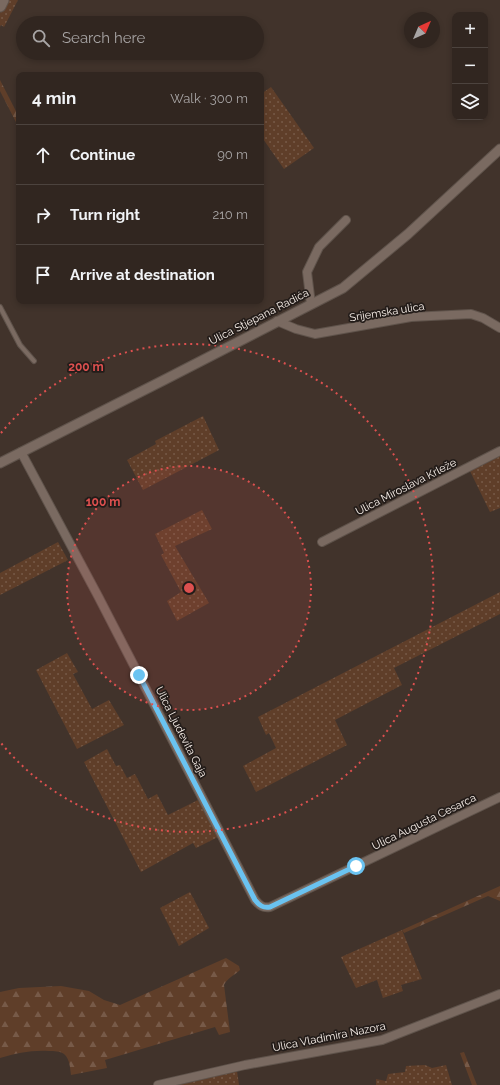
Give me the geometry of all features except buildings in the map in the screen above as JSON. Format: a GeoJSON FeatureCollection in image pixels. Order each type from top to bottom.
{"type":"FeatureCollection","features":[{"type":"Feature","properties":{"kind":"main road"},"geometry":{"type":"LineString","coordinates":[[0,6],[3,0]]}},
{"type":"Feature","properties":{"kind":"street","name":"Ulica Stjepana Radića"},"geometry":{"type":"LineString","coordinates":[[0,463],[343,288],[408,234],[500,149]]}},
{"type":"Feature","properties":{"kind":"street"},"geometry":{"type":"LineString","coordinates":[[311,304],[307,272],[319,247],[346,220]]}},
{"type":"Feature","properties":{"kind":"street","name":"Srijemska ulica"},"geometry":{"type":"LineString","coordinates":[[277,321],[296,329],[315,334],[411,318],[471,314],[483,318],[500,328]]}},
{"type":"Feature","properties":{"kind":"street","name":"Ulica Miroslava Krleže"},"geometry":{"type":"LineString","coordinates":[[322,542],[500,451]]}},
{"type":"Feature","properties":{"kind":"street","name":"Ulica Ljudevita Gaja"},"geometry":{"type":"LineString","coordinates":[[21,452],[98,596],[255,900],[264,908],[270,907]]}},
{"type":"Feature","properties":{"kind":"street","name":"Ulica Augusta Cesarca"},"geometry":{"type":"LineString","coordinates":[[270,907],[500,797]]}},
{"type":"Feature","properties":{"kind":"street","name":"Ulica Vladimira Nazora"},"geometry":{"type":"LineString","coordinates":[[158,1085],[245,1065],[382,1040],[500,994]]}},
{"type":"Feature","properties":{"kind":"lane"},"geometry":{"type":"LineString","coordinates":[[0,307],[20,345],[34,360]]}},
{"type":"Feature","properties":{"kind":"green space"},"geometry":{"type":"Polygon","coordinates":[[[7,0],[18,0],[4,27],[1,25],[0,27],[0,13],[7,0]]]}},
{"type":"Feature","properties":{"kind":"green space"},"geometry":{"type":"Polygon","coordinates":[[[0,80],[16,111],[16,122],[0,91],[0,80]]]}},
{"type":"Feature","properties":{"kind":"green space"},"geometry":{"type":"Polygon","coordinates":[[[271,87],[314,148],[284,169],[264,140],[264,92],[271,87]]]}},
{"type":"Feature","properties":{"kind":"green space"},"geometry":{"type":"Polygon","coordinates":[[[203,416],[219,450],[143,490],[127,460],[156,444],[155,441],[203,416]]]}},
{"type":"Feature","properties":{"kind":"green space"},"geometry":{"type":"Polygon","coordinates":[[[500,453],[500,508],[490,512],[469,469],[500,453]]]}},
{"type":"Feature","properties":{"kind":"green space"},"geometry":{"type":"Polygon","coordinates":[[[202,510],[212,529],[175,546],[209,603],[177,621],[167,601],[181,592],[161,555],[164,553],[155,534],[202,510]]]}},
{"type":"Feature","properties":{"kind":"green space"},"geometry":{"type":"Polygon","coordinates":[[[58,542],[68,560],[0,595],[0,573],[58,542]]]}},
{"type":"Feature","properties":{"kind":"green space"},"geometry":{"type":"Polygon","coordinates":[[[500,592],[500,614],[394,668],[402,685],[335,720],[347,745],[256,792],[243,766],[276,748],[269,733],[266,735],[258,717],[500,592]]]}},
{"type":"Feature","properties":{"kind":"green space"},"geometry":{"type":"Polygon","coordinates":[[[67,653],[78,672],[73,674],[92,709],[109,700],[124,725],[77,749],[36,670],[67,653]]]}},
{"type":"Feature","properties":{"kind":"green space"},"geometry":{"type":"Polygon","coordinates":[[[107,749],[116,766],[120,765],[127,778],[135,774],[148,799],[157,794],[168,815],[198,800],[218,837],[196,848],[193,843],[141,872],[84,762],[107,749]]]}},
{"type":"Feature","properties":{"kind":"green space"},"geometry":{"type":"Polygon","coordinates":[[[500,886],[500,901],[488,896],[404,933],[402,930],[500,886]]]}},
{"type":"Feature","properties":{"kind":"green space"},"geometry":{"type":"Polygon","coordinates":[[[190,892],[209,928],[179,946],[160,908],[190,892]]]}},
{"type":"Feature","properties":{"kind":"green space"},"geometry":{"type":"Polygon","coordinates":[[[402,930],[422,979],[401,985],[403,991],[383,998],[377,980],[356,988],[341,957],[402,930]]]}},
{"type":"Feature","properties":{"kind":"green space"},"geometry":{"type":"Polygon","coordinates":[[[226,958],[239,966],[240,970],[229,978],[224,985],[230,1032],[219,1035],[215,1027],[105,1060],[107,1068],[71,1075],[67,1058],[64,1054],[55,1051],[30,1051],[0,1058],[0,992],[19,988],[61,986],[89,991],[104,1000],[120,1005],[226,958]]]}},
{"type":"Feature","properties":{"kind":"green space"},"geometry":{"type":"Polygon","coordinates":[[[464,1052],[477,1085],[472,1085],[460,1053],[464,1052]]]}},
{"type":"Feature","properties":{"kind":"green space"},"geometry":{"type":"Polygon","coordinates":[[[425,1065],[432,1068],[446,1065],[452,1085],[376,1085],[376,1079],[386,1081],[388,1074],[405,1072],[406,1066],[425,1065]]]}},
{"type":"Feature","properties":{"kind":"green space"},"geometry":{"type":"Polygon","coordinates":[[[237,1071],[239,1085],[171,1085],[237,1071]]]}},
{"type":"Feature","properties":{"kind":"route"},"geometry":{"type":"LineString","coordinates":[[139,675],[226,845],[255,900],[260,905],[264,908],[270,907],[356,866]]}}]}
